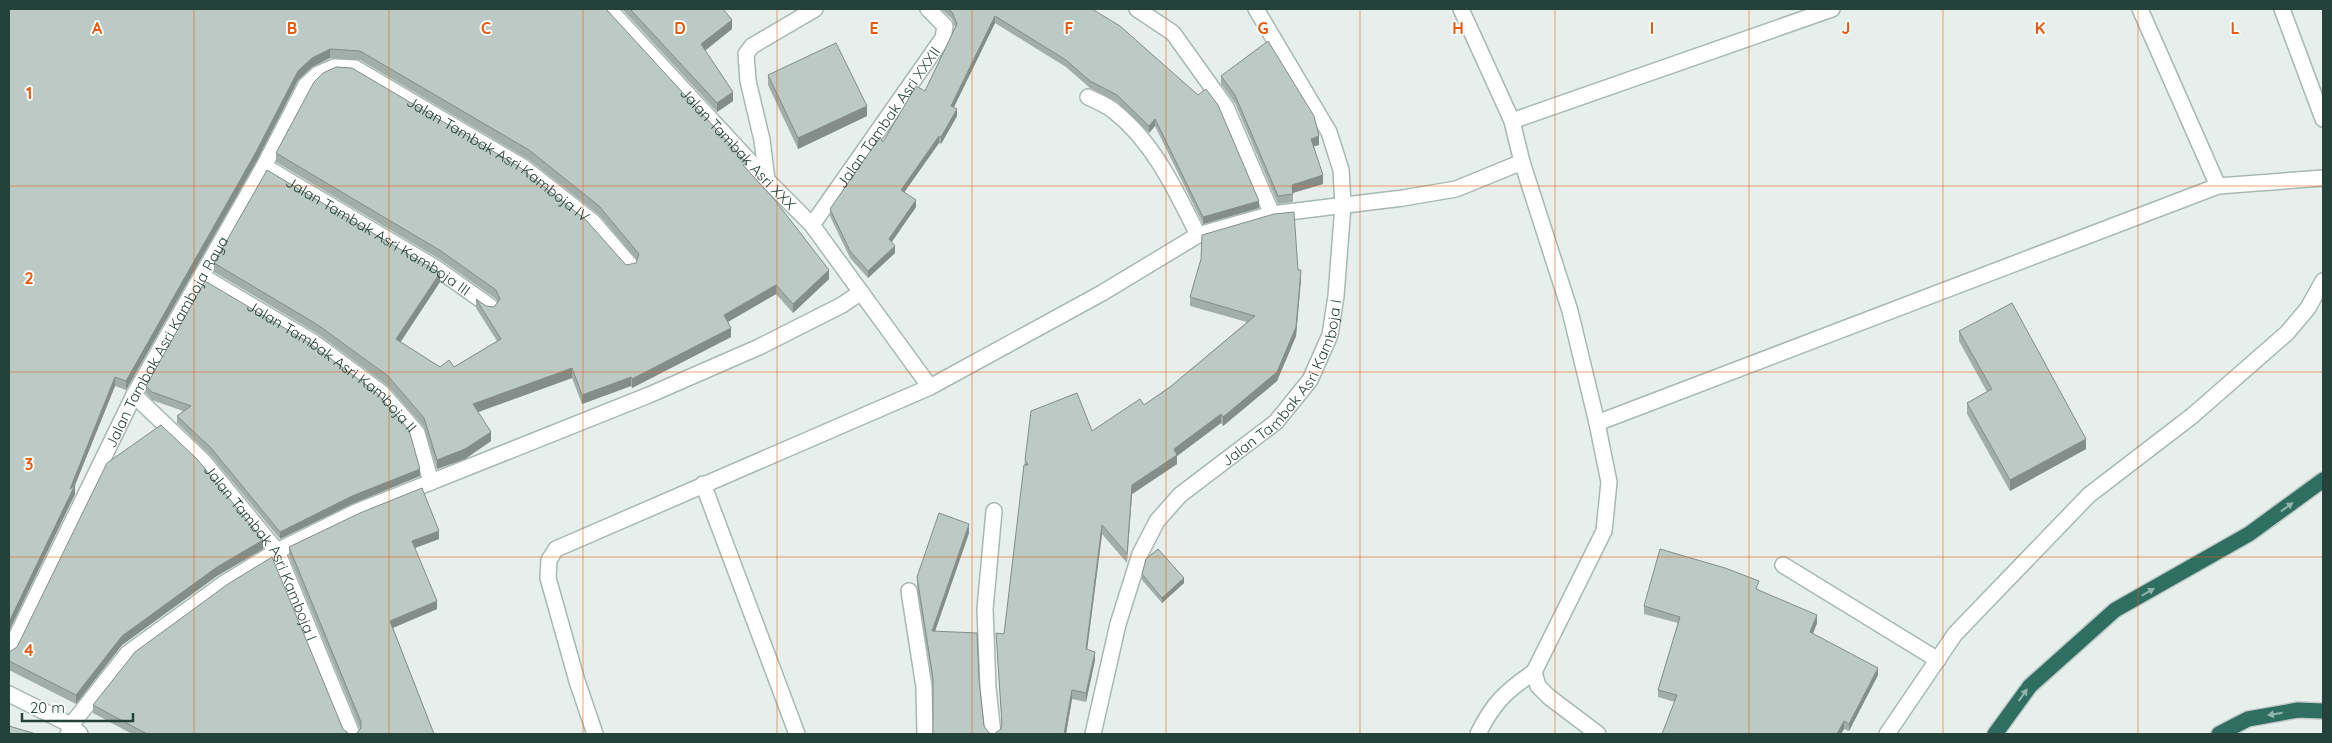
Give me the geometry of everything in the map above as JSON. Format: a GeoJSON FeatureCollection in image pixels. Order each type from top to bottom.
{"type":"FeatureCollection","features":[{"type":"Feature","properties":{"kind":"highway"},"geometry":{"type":"LineString","coordinates":[[1995,734],[2030,686],[2115,610],[2249,534],[2323,480]]}},
{"type":"Feature","properties":{"kind":"highway"},"geometry":{"type":"LineString","coordinates":[[2219,734],[2248,719],[2298,710],[2323,712]]}},
{"type":"Feature","properties":{"kind":"street","name":"Jalan Tambak Asri XXX"},"geometry":{"type":"LineString","coordinates":[[609,9],[767,180],[812,225],[930,387]]}},
{"type":"Feature","properties":{"kind":"street"},"geometry":{"type":"LineString","coordinates":[[767,180],[762,140],[748,81],[746,54],[752,46],[815,9]]}},
{"type":"Feature","properties":{"kind":"street","name":"Jalan Tambak Asri XXXII"},"geometry":{"type":"LineString","coordinates":[[812,225],[944,38],[945,26],[928,9]]}},
{"type":"Feature","properties":{"kind":"street"},"geometry":{"type":"LineString","coordinates":[[1137,9],[1172,33],[1226,107],[1272,214]]}},
{"type":"Feature","properties":{"kind":"street","name":"Jalan Tambak Asri Kamboja I"},"geometry":{"type":"LineString","coordinates":[[1093,734],[1118,624],[1140,554],[1157,521],[1180,495],[1276,422],[1310,380],[1330,335],[1336,296],[1343,205],[1341,170],[1329,132],[1256,9]]}},
{"type":"Feature","properties":{"kind":"street"},"geometry":{"type":"LineString","coordinates":[[1461,9],[1512,121],[1522,162],[1570,311],[1597,423],[1608,482],[1604,531],[1534,672],[1512,687],[1489,711],[1478,734]]}},
{"type":"Feature","properties":{"kind":"street"},"geometry":{"type":"LineString","coordinates":[[1512,121],[1832,9]]}},
{"type":"Feature","properties":{"kind":"street"},"geometry":{"type":"LineString","coordinates":[[2140,9],[2218,186]]}},
{"type":"Feature","properties":{"kind":"street"},"geometry":{"type":"LineString","coordinates":[[2282,9],[2323,119]]}},
{"type":"Feature","properties":{"kind":"street","name":"Jalan Tambak Asri Kamboja Raya"},"geometry":{"type":"LineString","coordinates":[[9,652],[134,395],[264,166],[306,85],[318,74],[334,67],[355,68]]}},
{"type":"Feature","properties":{"kind":"street","name":"Jalan Tambak Asri Kamboja IV"},"geometry":{"type":"LineString","coordinates":[[355,68],[523,167],[593,222],[630,265]]}},
{"type":"Feature","properties":{"kind":"street"},"geometry":{"type":"LineString","coordinates":[[1088,97],[1114,111],[1140,136],[1172,183],[1198,235]]}},
{"type":"Feature","properties":{"kind":"street"},"geometry":{"type":"LineString","coordinates":[[596,734],[577,681],[548,578],[549,560],[556,549],[930,387],[1102,293],[1198,235],[1272,214],[1403,198],[1456,188],[1522,162]]}},
{"type":"Feature","properties":{"kind":"street","name":"Jalan Tambak Asri Kamboja III"},"geometry":{"type":"LineString","coordinates":[[264,166],[436,268],[491,307]]}},
{"type":"Feature","properties":{"kind":"street"},"geometry":{"type":"LineString","coordinates":[[1597,423],[2218,186],[2323,178]]}},
{"type":"Feature","properties":{"kind":"street","name":"Jalan Tambak Asri Kamboja II"},"geometry":{"type":"LineString","coordinates":[[202,276],[313,342],[382,393],[417,433],[430,482]]}},
{"type":"Feature","properties":{"kind":"street"},"geometry":{"type":"LineString","coordinates":[[1887,734],[1955,634],[2089,496],[2192,416],[2287,334],[2308,308],[2323,281]]}},
{"type":"Feature","properties":{"kind":"street"},"geometry":{"type":"LineString","coordinates":[[9,694],[73,731],[128,653],[223,584],[277,551],[356,512],[649,395],[740,355],[842,305],[861,292]]}},
{"type":"Feature","properties":{"kind":"street","name":"Jalan Tambak Asri Kamboja I"},"geometry":{"type":"LineString","coordinates":[[134,395],[204,462],[277,551],[352,734]]}},
{"type":"Feature","properties":{"kind":"street"},"geometry":{"type":"LineString","coordinates":[[703,484],[797,734]]}},
{"type":"Feature","properties":{"kind":"street"},"geometry":{"type":"LineString","coordinates":[[993,734],[988,688],[985,609],[994,511]]}},
{"type":"Feature","properties":{"kind":"street"},"geometry":{"type":"LineString","coordinates":[[1783,565],[1938,660]]}},
{"type":"Feature","properties":{"kind":"street"},"geometry":{"type":"LineString","coordinates":[[909,591],[924,687],[925,734]]}},
{"type":"Feature","properties":{"kind":"street"},"geometry":{"type":"LineString","coordinates":[[1534,672],[1538,686],[1548,697],[1598,734]]}},
{"type":"Feature","properties":{"kind":"building"},"geometry":{"type":"Polygon","coordinates":[[[9,9],[606,9],[741,156],[747,164],[743,165],[774,199],[829,270],[793,304],[776,285],[724,315],[731,328],[632,379],[631,377],[582,395],[572,368],[473,404],[491,432],[465,449],[437,460],[424,418],[388,376],[318,325],[214,263],[267,170],[440,273],[396,339],[440,367],[449,360],[454,367],[501,339],[476,299],[486,306],[494,307],[500,299],[496,290],[441,251],[276,153],[314,82],[323,73],[336,67],[352,68],[518,166],[586,220],[626,265],[636,263],[639,254],[599,206],[529,150],[360,51],[330,49],[312,58],[298,71],[256,152],[126,381],[115,377],[70,489],[75,485],[9,622],[9,9]]]}},
{"type":"Feature","properties":{"kind":"building"},"geometry":{"type":"Polygon","coordinates":[[[630,9],[723,9],[732,20],[701,44],[733,92],[717,103],[630,9]]]}},
{"type":"Feature","properties":{"kind":"building"},"geometry":{"type":"Polygon","coordinates":[[[948,9],[1092,9],[1120,26],[1198,95],[1206,89],[1218,105],[1259,201],[1203,217],[1155,119],[1149,126],[1117,95],[1090,81],[1066,60],[995,16],[951,106],[957,109],[941,137],[939,136],[901,190],[916,200],[889,239],[895,246],[868,271],[850,251],[830,209],[880,137],[883,142],[916,86],[925,91],[957,24],[952,12],[948,9]]]}},
{"type":"Feature","properties":{"kind":"building"},"geometry":{"type":"Polygon","coordinates":[[[1268,41],[1314,116],[1319,136],[1311,139],[1323,175],[1292,185],[1293,194],[1278,196],[1235,95],[1221,76],[1268,41]]]}},
{"type":"Feature","properties":{"kind":"building"},"geometry":{"type":"Polygon","coordinates":[[[836,43],[867,106],[798,138],[768,75],[836,43]]]}},
{"type":"Feature","properties":{"kind":"building"},"geometry":{"type":"Polygon","coordinates":[[[1294,212],[1298,270],[1301,270],[1296,327],[1277,372],[1223,417],[1221,414],[1174,449],[1177,455],[1132,485],[1127,554],[1102,525],[1086,649],[1095,652],[1086,693],[1072,690],[1064,734],[994,734],[1001,729],[1002,724],[996,633],[1004,634],[1024,465],[1028,465],[1025,460],[1031,411],[1077,393],[1092,431],[1140,399],[1144,405],[1170,387],[1255,316],[1190,297],[1201,259],[1202,235],[1274,214],[1294,212]]]}},
{"type":"Feature","properties":{"kind":"building"},"geometry":{"type":"Polygon","coordinates":[[[205,281],[308,342],[376,392],[409,430],[420,469],[352,496],[280,532],[211,448],[177,416],[191,406],[152,392],[146,386],[205,281]]]}},
{"type":"Feature","properties":{"kind":"building"},"geometry":{"type":"Polygon","coordinates":[[[2012,303],[2086,439],[2010,480],[1967,403],[1992,389],[1959,331],[2012,303]]]}},
{"type":"Feature","properties":{"kind":"building"},"geometry":{"type":"Polygon","coordinates":[[[161,425],[197,459],[263,540],[217,567],[122,636],[76,695],[9,661],[9,652],[17,647],[107,463],[161,425]]]}},
{"type":"Feature","properties":{"kind":"building"},"geometry":{"type":"Polygon","coordinates":[[[422,488],[439,531],[412,541],[437,601],[390,621],[434,734],[356,734],[361,728],[361,722],[289,547],[360,513],[422,488]]]}},
{"type":"Feature","properties":{"kind":"building"},"geometry":{"type":"Polygon","coordinates":[[[939,513],[969,524],[932,631],[977,633],[979,680],[984,726],[989,733],[994,734],[933,734],[933,678],[917,577],[939,513]]]}},
{"type":"Feature","properties":{"kind":"building"},"geometry":{"type":"Polygon","coordinates":[[[1158,549],[1184,578],[1162,598],[1142,574],[1146,559],[1158,549]]]}},
{"type":"Feature","properties":{"kind":"building"},"geometry":{"type":"Polygon","coordinates":[[[1660,549],[1725,568],[1759,581],[1756,589],[1817,615],[1810,632],[1878,668],[1849,724],[1844,721],[1837,734],[1662,734],[1677,695],[1658,690],[1680,617],[1644,606],[1660,549]]]}},
{"type":"Feature","properties":{"kind":"building"},"geometry":{"type":"Polygon","coordinates":[[[272,557],[343,729],[349,734],[147,734],[93,705],[135,652],[228,584],[272,557]]]}},
{"type":"Feature","properties":{"kind":"building"},"geometry":{"type":"Polygon","coordinates":[[[9,726],[36,734],[9,734],[9,726]]]}}]}
